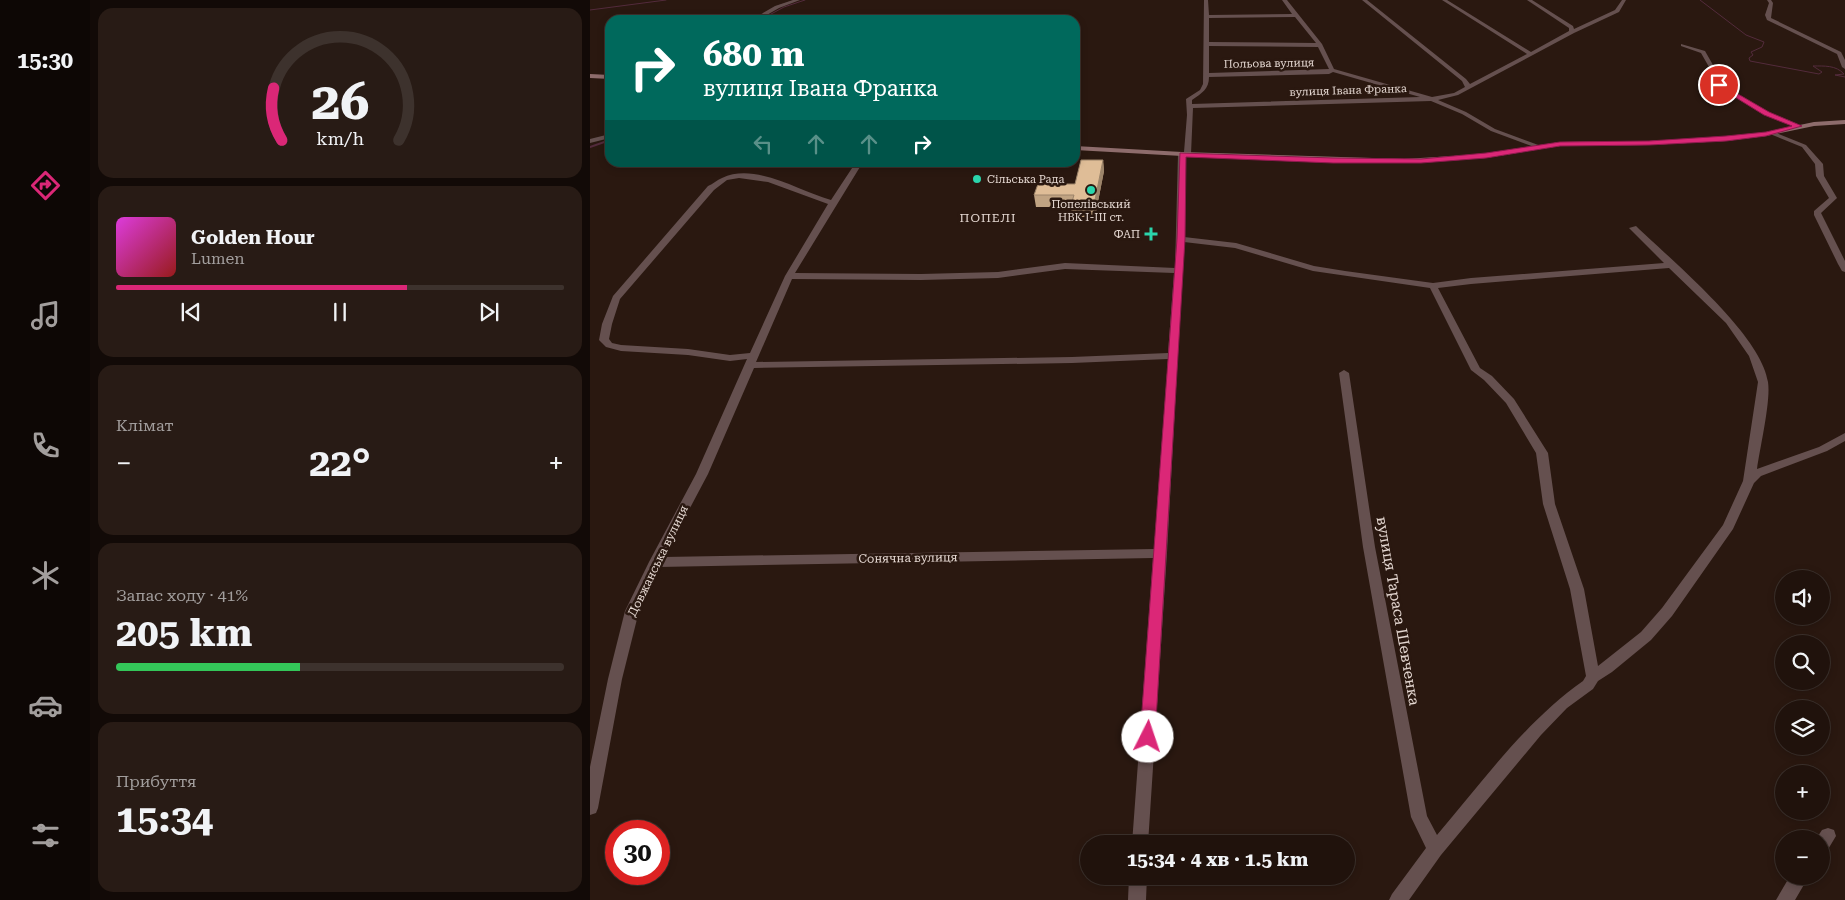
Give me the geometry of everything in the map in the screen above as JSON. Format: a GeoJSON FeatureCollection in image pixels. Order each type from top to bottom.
{"type":"FeatureCollection","features":[{"type":"Feature","properties":{"kind":"main road"},"geometry":{"type":"LineString","coordinates":[[590,76],[605,77]]}},
{"type":"Feature","properties":{"kind":"main road"},"geometry":{"type":"LineString","coordinates":[[1080,148],[1404,162],[1486,156],[1578,143],[1672,142],[1726,138],[1772,132],[1799,126],[1845,122]]}},
{"type":"Feature","properties":{"kind":"street"},"geometry":{"type":"LineString","coordinates":[[763,15],[777,7],[798,0]]}},
{"type":"Feature","properties":{"kind":"street"},"geometry":{"type":"LineString","coordinates":[[1141,835],[1161,553],[1185,154],[1190,115],[1189,99],[1206,88],[1206,0]]}},
{"type":"Feature","properties":{"kind":"street","name":"Польова вулиця"},"geometry":{"type":"LineString","coordinates":[[1284,0],[1307,26],[1320,45],[1332,71]]}},
{"type":"Feature","properties":{"kind":"street"},"geometry":{"type":"LineString","coordinates":[[1364,0],[1464,80],[1468,87]]}},
{"type":"Feature","properties":{"kind":"street"},"geometry":{"type":"LineString","coordinates":[[1444,0],[1531,54]]}},
{"type":"Feature","properties":{"kind":"street"},"geometry":{"type":"LineString","coordinates":[[1529,0],[1571,27],[1572,32]]}},
{"type":"Feature","properties":{"kind":"street"},"geometry":{"type":"LineString","coordinates":[[1432,100],[1456,94],[1572,32],[1617,12],[1624,0]]}},
{"type":"Feature","properties":{"kind":"street"},"geometry":{"type":"LineString","coordinates":[[1769,0],[1771,3],[1768,15],[1769,20],[1839,53],[1845,67]]}},
{"type":"Feature","properties":{"kind":"street"},"geometry":{"type":"LineString","coordinates":[[1207,17],[1296,15]]}},
{"type":"Feature","properties":{"kind":"street","name":"Польова вулиця"},"geometry":{"type":"LineString","coordinates":[[1207,44],[1320,45]]}},
{"type":"Feature","properties":{"kind":"street"},"geometry":{"type":"LineString","coordinates":[[1683,45],[1704,52],[1711,66],[1723,77],[1723,81],[1719,85],[1766,113],[1799,126]]}},
{"type":"Feature","properties":{"kind":"street","name":"Польова вулиця"},"geometry":{"type":"LineString","coordinates":[[1206,76],[1332,71],[1432,100]]}},
{"type":"Feature","properties":{"kind":"street","name":"вулиця Івана Франка"},"geometry":{"type":"LineString","coordinates":[[1189,106],[1432,100],[1451,106],[1485,126],[1539,147]]}},
{"type":"Feature","properties":{"kind":"street"},"geometry":{"type":"LineString","coordinates":[[1772,132],[1804,146],[1819,164],[1820,176],[1833,198],[1817,212],[1818,218],[1826,228],[1835,252],[1845,269]]}},
{"type":"Feature","properties":{"kind":"street"},"geometry":{"type":"LineString","coordinates":[[590,141],[605,137]]}},
{"type":"Feature","properties":{"kind":"street","name":"Довжанська вулиця"},"geometry":{"type":"LineString","coordinates":[[590,808],[624,640],[632,612],[655,562],[702,474],[789,276],[857,167]]}},
{"type":"Feature","properties":{"kind":"street"},"geometry":{"type":"LineString","coordinates":[[833,203],[748,174],[732,175],[725,178],[711,188],[616,298],[607,324],[604,340],[609,345],[620,348],[688,352],[752,361],[1072,360],[1172,356]]}},
{"type":"Feature","properties":{"kind":"street"},"geometry":{"type":"LineString","coordinates":[[1398,900],[1436,849],[1536,730],[1562,704],[1588,685],[1593,677],[1608,668],[1646,636],[1667,612],[1729,526],[1753,477],[1763,382],[1754,356],[1729,321],[1669,265],[1633,228]]}},
{"type":"Feature","properties":{"kind":"street"},"geometry":{"type":"LineString","coordinates":[[1181,239],[1236,246],[1313,268],[1345,274],[1434,286],[1471,281],[1669,265]]}},
{"type":"Feature","properties":{"kind":"street"},"geometry":{"type":"LineString","coordinates":[[789,276],[921,277],[998,275],[1064,266],[1179,271]]}},
{"type":"Feature","properties":{"kind":"street"},"geometry":{"type":"LineString","coordinates":[[1434,286],[1476,370],[1488,378],[1510,401],[1542,453],[1549,504],[1577,589],[1593,677]]}},
{"type":"Feature","properties":{"kind":"street","name":"вулиця Тараса Шевченка"},"geometry":{"type":"LineString","coordinates":[[1344,373],[1369,547],[1419,817],[1436,849]]}},
{"type":"Feature","properties":{"kind":"street"},"geometry":{"type":"LineString","coordinates":[[1753,477],[1824,449],[1845,436]]}},
{"type":"Feature","properties":{"kind":"street","name":"Сонячна вулиця"},"geometry":{"type":"LineString","coordinates":[[655,562],[1161,553]]}},
{"type":"Feature","properties":{"kind":"street"},"geometry":{"type":"LineString","coordinates":[[1137,900],[1138,885]]}},
{"type":"Feature","properties":{"kind":"street"},"geometry":{"type":"LineString","coordinates":[[1784,900],[1794,885]]}},
{"type":"Feature","properties":{"kind":"building"},"geometry":{"type":"Polygon","coordinates":[[[1081,160],[1103,160],[1094,205],[1071,205],[1074,195],[1034,195],[1038,184],[1075,184],[1081,160]]]}},
{"type":"Feature","properties":{"kind":"waterway"},"geometry":{"type":"LineString","coordinates":[[590,10],[666,0]]}},
{"type":"Feature","properties":{"kind":"waterway"},"geometry":{"type":"LineString","coordinates":[[769,15],[784,7],[805,0]]}},
{"type":"Feature","properties":{"kind":"waterway"},"geometry":{"type":"LineString","coordinates":[[1700,0],[1746,35],[1764,42],[1762,47],[1751,52],[1753,55],[1749,58],[1750,61],[1819,74],[1822,72],[1813,66],[1830,67],[1844,74],[1835,75],[1845,77]]}},
{"type":"Feature","properties":{"kind":"waterway"},"geometry":{"type":"LineString","coordinates":[[590,147],[605,142]]}},
{"type":"Feature","properties":{"kind":"place","name":"Сільська Рада"},"geometry":{"type":"Point","coordinates":[977,179]}},
{"type":"Feature","properties":{"kind":"place","name":"Попелівський НВК І-ІІІ ст."},"geometry":{"type":"Point","coordinates":[1091,190]}},
{"type":"Feature","properties":{"kind":"place","name":"ФАП"},"geometry":{"type":"Point","coordinates":[1151,234]}},
{"type":"Feature","properties":{"kind":"district","name":"ПОПЕЛІ"},"geometry":{"type":"Point","coordinates":[988,218]}},
{"type":"Feature","properties":{"kind":"route"},"geometry":{"type":"LineString","coordinates":[[1148,737],[1181,239],[1182,154],[1333,161],[1421,161],[1486,156],[1560,144],[1649,143],[1752,136],[1799,126],[1766,113],[1719,85]]}}]}
